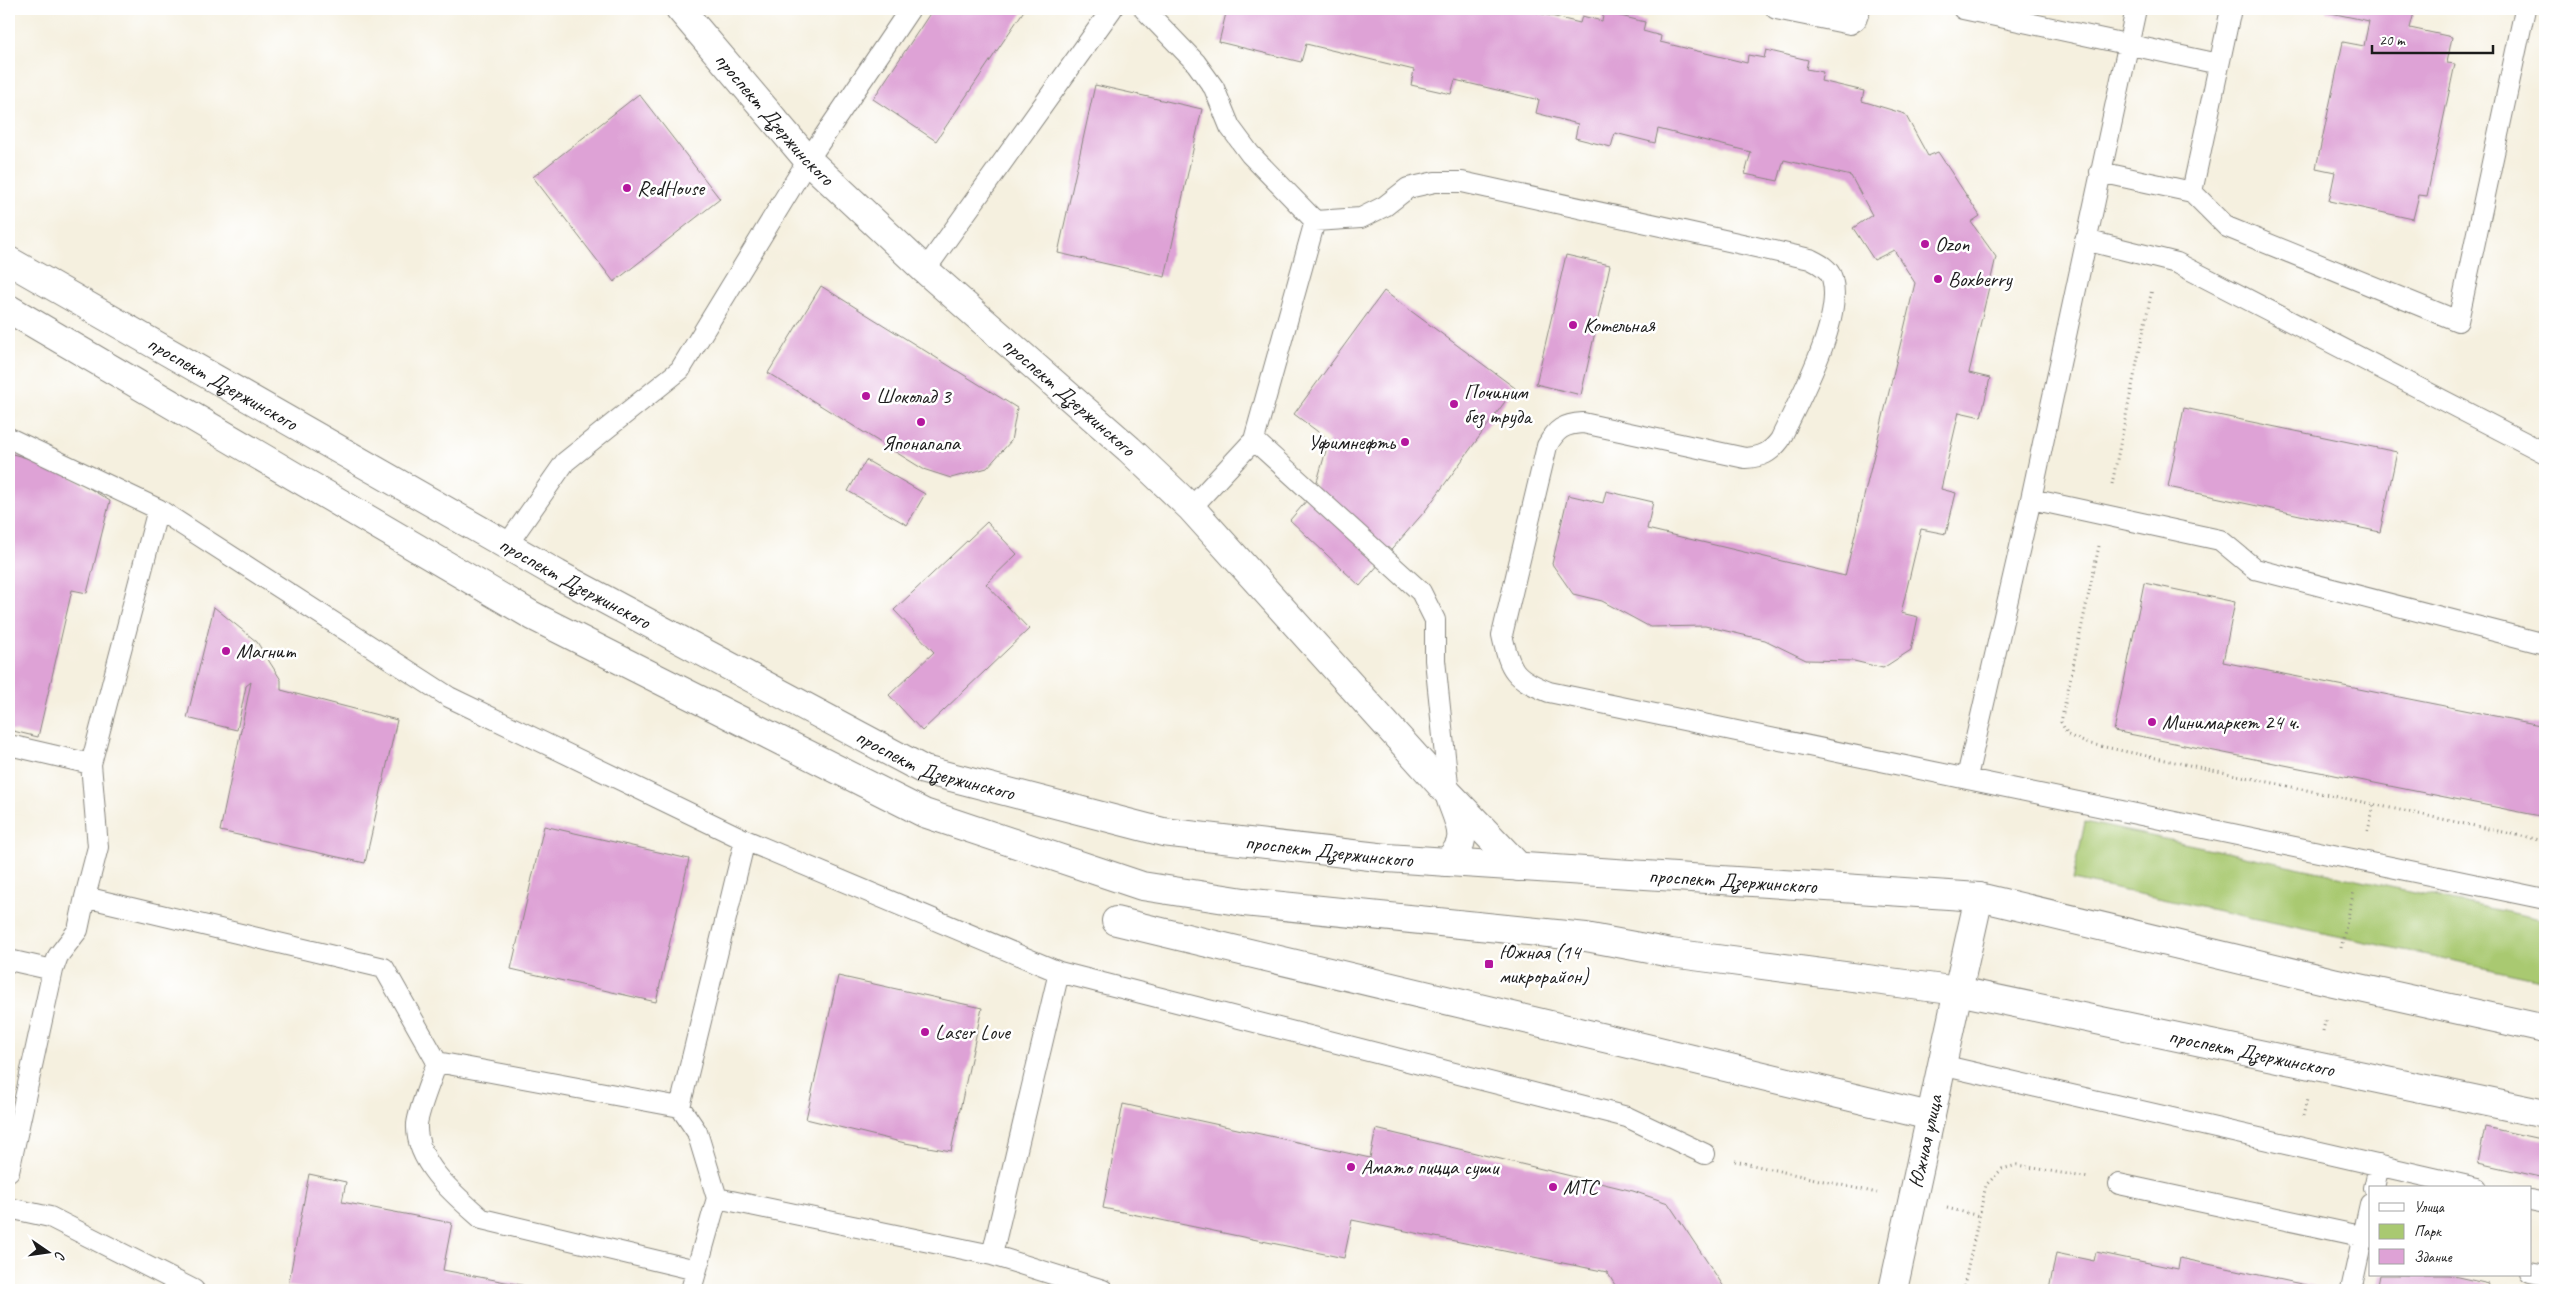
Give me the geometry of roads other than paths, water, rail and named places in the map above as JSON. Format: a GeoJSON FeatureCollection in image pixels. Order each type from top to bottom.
{"type":"FeatureCollection","features":[{"type":"Feature","properties":{"kind":"street","name":"проспект Дзержинского"},"geometry":{"type":"LineString","coordinates":[[680,9],[808,160],[925,270],[1130,449],[1192,508],[1449,794],[1519,867]]}},
{"type":"Feature","properties":{"kind":"street","name":"проспект Дзержинского"},"geometry":{"type":"LineString","coordinates":[[9,261],[507,545],[924,770],[1163,832],[1387,858],[1979,897],[2333,982],[2545,1028]]}},
{"type":"Feature","properties":{"kind":"street","name":"проспект Дзержинского"},"geometry":{"type":"LineString","coordinates":[[9,309],[533,616],[924,813],[1142,886],[1244,902],[1586,937],[1671,953],[1958,991],[2545,1114]]}},
{"type":"Feature","properties":{"kind":"street"},"geometry":{"type":"LineString","coordinates":[[1446,862],[1457,853],[1462,839],[1461,829],[1449,794]]}},
{"type":"Feature","properties":{"kind":"street"},"geometry":{"type":"LineString","coordinates":[[1958,991],[1979,897]]}},
{"type":"Feature","properties":{"kind":"street"},"geometry":{"type":"LineString","coordinates":[[1116,921],[1930,1116]]}},
{"type":"Feature","properties":{"kind":"street","name":"Южная улица"},"geometry":{"type":"LineString","coordinates":[[1893,1290],[1958,991]]}},
{"type":"Feature","properties":{"kind":"lane"},"geometry":{"type":"LineString","coordinates":[[507,545],[565,462],[680,370],[808,160],[910,9]]}},
{"type":"Feature","properties":{"kind":"lane"},"geometry":{"type":"LineString","coordinates":[[925,270],[1112,9]]}},
{"type":"Feature","properties":{"kind":"lane"},"geometry":{"type":"LineString","coordinates":[[1144,9],[1196,63],[1214,88],[1230,127],[1250,154],[1315,221],[1361,218],[1385,206],[1408,188],[1435,182],[1462,182],[1810,259],[1823,265],[1832,277],[1833,292],[1829,324],[1822,350],[1780,440],[1771,451],[1759,458],[1745,458],[1583,423],[1568,424],[1554,432],[1547,446],[1502,635],[1508,664],[1526,682],[1549,692],[1967,777],[2545,899]]}},
{"type":"Feature","properties":{"kind":"lane"},"geometry":{"type":"LineString","coordinates":[[1776,9],[1850,24],[1856,20],[1860,9]]}},
{"type":"Feature","properties":{"kind":"lane"},"geometry":{"type":"LineString","coordinates":[[1963,9],[2219,64]]}},
{"type":"Feature","properties":{"kind":"lane"},"geometry":{"type":"LineString","coordinates":[[1967,777],[2031,500],[2085,240],[2136,9]]}},
{"type":"Feature","properties":{"kind":"lane"},"geometry":{"type":"LineString","coordinates":[[2192,192],[2231,9]]}},
{"type":"Feature","properties":{"kind":"lane"},"geometry":{"type":"LineString","coordinates":[[2100,172],[2192,192],[2227,226],[2458,321],[2525,9]]}},
{"type":"Feature","properties":{"kind":"lane"},"geometry":{"type":"LineString","coordinates":[[1192,508],[1254,440],[1315,221]]}},
{"type":"Feature","properties":{"kind":"lane"},"geometry":{"type":"LineString","coordinates":[[2085,240],[2177,263],[2545,453]]}},
{"type":"Feature","properties":{"kind":"lane"},"geometry":{"type":"LineString","coordinates":[[9,438],[158,509],[449,697],[745,840],[1059,972],[1627,1117],[1705,1154]]}},
{"type":"Feature","properties":{"kind":"lane"},"geometry":{"type":"LineString","coordinates":[[1254,440],[1421,592],[1435,620],[1435,660],[1449,794]]}},
{"type":"Feature","properties":{"kind":"lane"},"geometry":{"type":"LineString","coordinates":[[2031,500],[2220,540],[2255,570],[2545,644]]}},
{"type":"Feature","properties":{"kind":"lane"},"geometry":{"type":"LineString","coordinates":[[9,1171],[53,970],[58,956],[78,930],[98,847],[91,764],[158,509]]}},
{"type":"Feature","properties":{"kind":"lane"},"geometry":{"type":"LineString","coordinates":[[9,745],[91,764]]}},
{"type":"Feature","properties":{"kind":"lane"},"geometry":{"type":"LineString","coordinates":[[680,1107],[745,840]]}},
{"type":"Feature","properties":{"kind":"lane"},"geometry":{"type":"LineString","coordinates":[[85,897],[384,968],[437,1062],[417,1124],[423,1152],[442,1180],[482,1219],[696,1270]]}},
{"type":"Feature","properties":{"kind":"lane"},"geometry":{"type":"LineString","coordinates":[[9,960],[53,970]]}},
{"type":"Feature","properties":{"kind":"lane"},"geometry":{"type":"LineString","coordinates":[[992,1254],[1059,972]]}},
{"type":"Feature","properties":{"kind":"lane"},"geometry":{"type":"LineString","coordinates":[[437,1062],[680,1107],[697,1132],[716,1198],[691,1290]]}},
{"type":"Feature","properties":{"kind":"lane"},"geometry":{"type":"LineString","coordinates":[[1941,1065],[2468,1186]]}},
{"type":"Feature","properties":{"kind":"lane"},"geometry":{"type":"LineString","coordinates":[[2374,1186],[2379,1166]]}},
{"type":"Feature","properties":{"kind":"lane"},"geometry":{"type":"LineString","coordinates":[[2119,1184],[2367,1237]]}},
{"type":"Feature","properties":{"kind":"lane"},"geometry":{"type":"LineString","coordinates":[[716,1198],[992,1254],[1103,1290]]}},
{"type":"Feature","properties":{"kind":"lane"},"geometry":{"type":"LineString","coordinates":[[2532,1200],[2545,1203]]}},
{"type":"Feature","properties":{"kind":"lane"},"geometry":{"type":"LineString","coordinates":[[9,1208],[50,1217],[194,1290]]}},
{"type":"Feature","properties":{"kind":"lane"},"geometry":{"type":"LineString","coordinates":[[2351,1290],[2367,1237],[2369,1215]]}},
{"type":"Feature","properties":{"kind":"lane"},"geometry":{"type":"LineString","coordinates":[[2532,1273],[2545,1276]]}},
{"type":"Feature","properties":{"kind":"place","name":"RedHouse"},"geometry":{"type":"Point","coordinates":[627,188]}},
{"type":"Feature","properties":{"kind":"place","name":"Ozon"},"geometry":{"type":"Point","coordinates":[1925,244]}},
{"type":"Feature","properties":{"kind":"place","name":"Boxberry"},"geometry":{"type":"Point","coordinates":[1938,279]}},
{"type":"Feature","properties":{"kind":"place","name":"Котельная"},"geometry":{"type":"Point","coordinates":[1573,325]}},
{"type":"Feature","properties":{"kind":"place","name":"Шоколад 3"},"geometry":{"type":"Point","coordinates":[866,396]}},
{"type":"Feature","properties":{"kind":"place","name":"Починим без труда"},"geometry":{"type":"Point","coordinates":[1454,404]}},
{"type":"Feature","properties":{"kind":"place","name":"Японапапа"},"geometry":{"type":"Point","coordinates":[921,422]}},
{"type":"Feature","properties":{"kind":"place","name":"Уфимнефть"},"geometry":{"type":"Point","coordinates":[1405,442]}},
{"type":"Feature","properties":{"kind":"place","name":"Магнит"},"geometry":{"type":"Point","coordinates":[226,651]}},
{"type":"Feature","properties":{"kind":"place","name":"Минимаркет 24 ч."},"geometry":{"type":"Point","coordinates":[2152,722]}},
{"type":"Feature","properties":{"kind":"place","name":"Южная (14 микрорайон)"},"geometry":{"type":"Point","coordinates":[1489,964]}},
{"type":"Feature","properties":{"kind":"place","name":"Laser Love"},"geometry":{"type":"Point","coordinates":[925,1032]}},
{"type":"Feature","properties":{"kind":"place","name":"Амато пицца суши"},"geometry":{"type":"Point","coordinates":[1351,1167]}},
{"type":"Feature","properties":{"kind":"place","name":"МТС"},"geometry":{"type":"Point","coordinates":[1553,1187]}}]}
